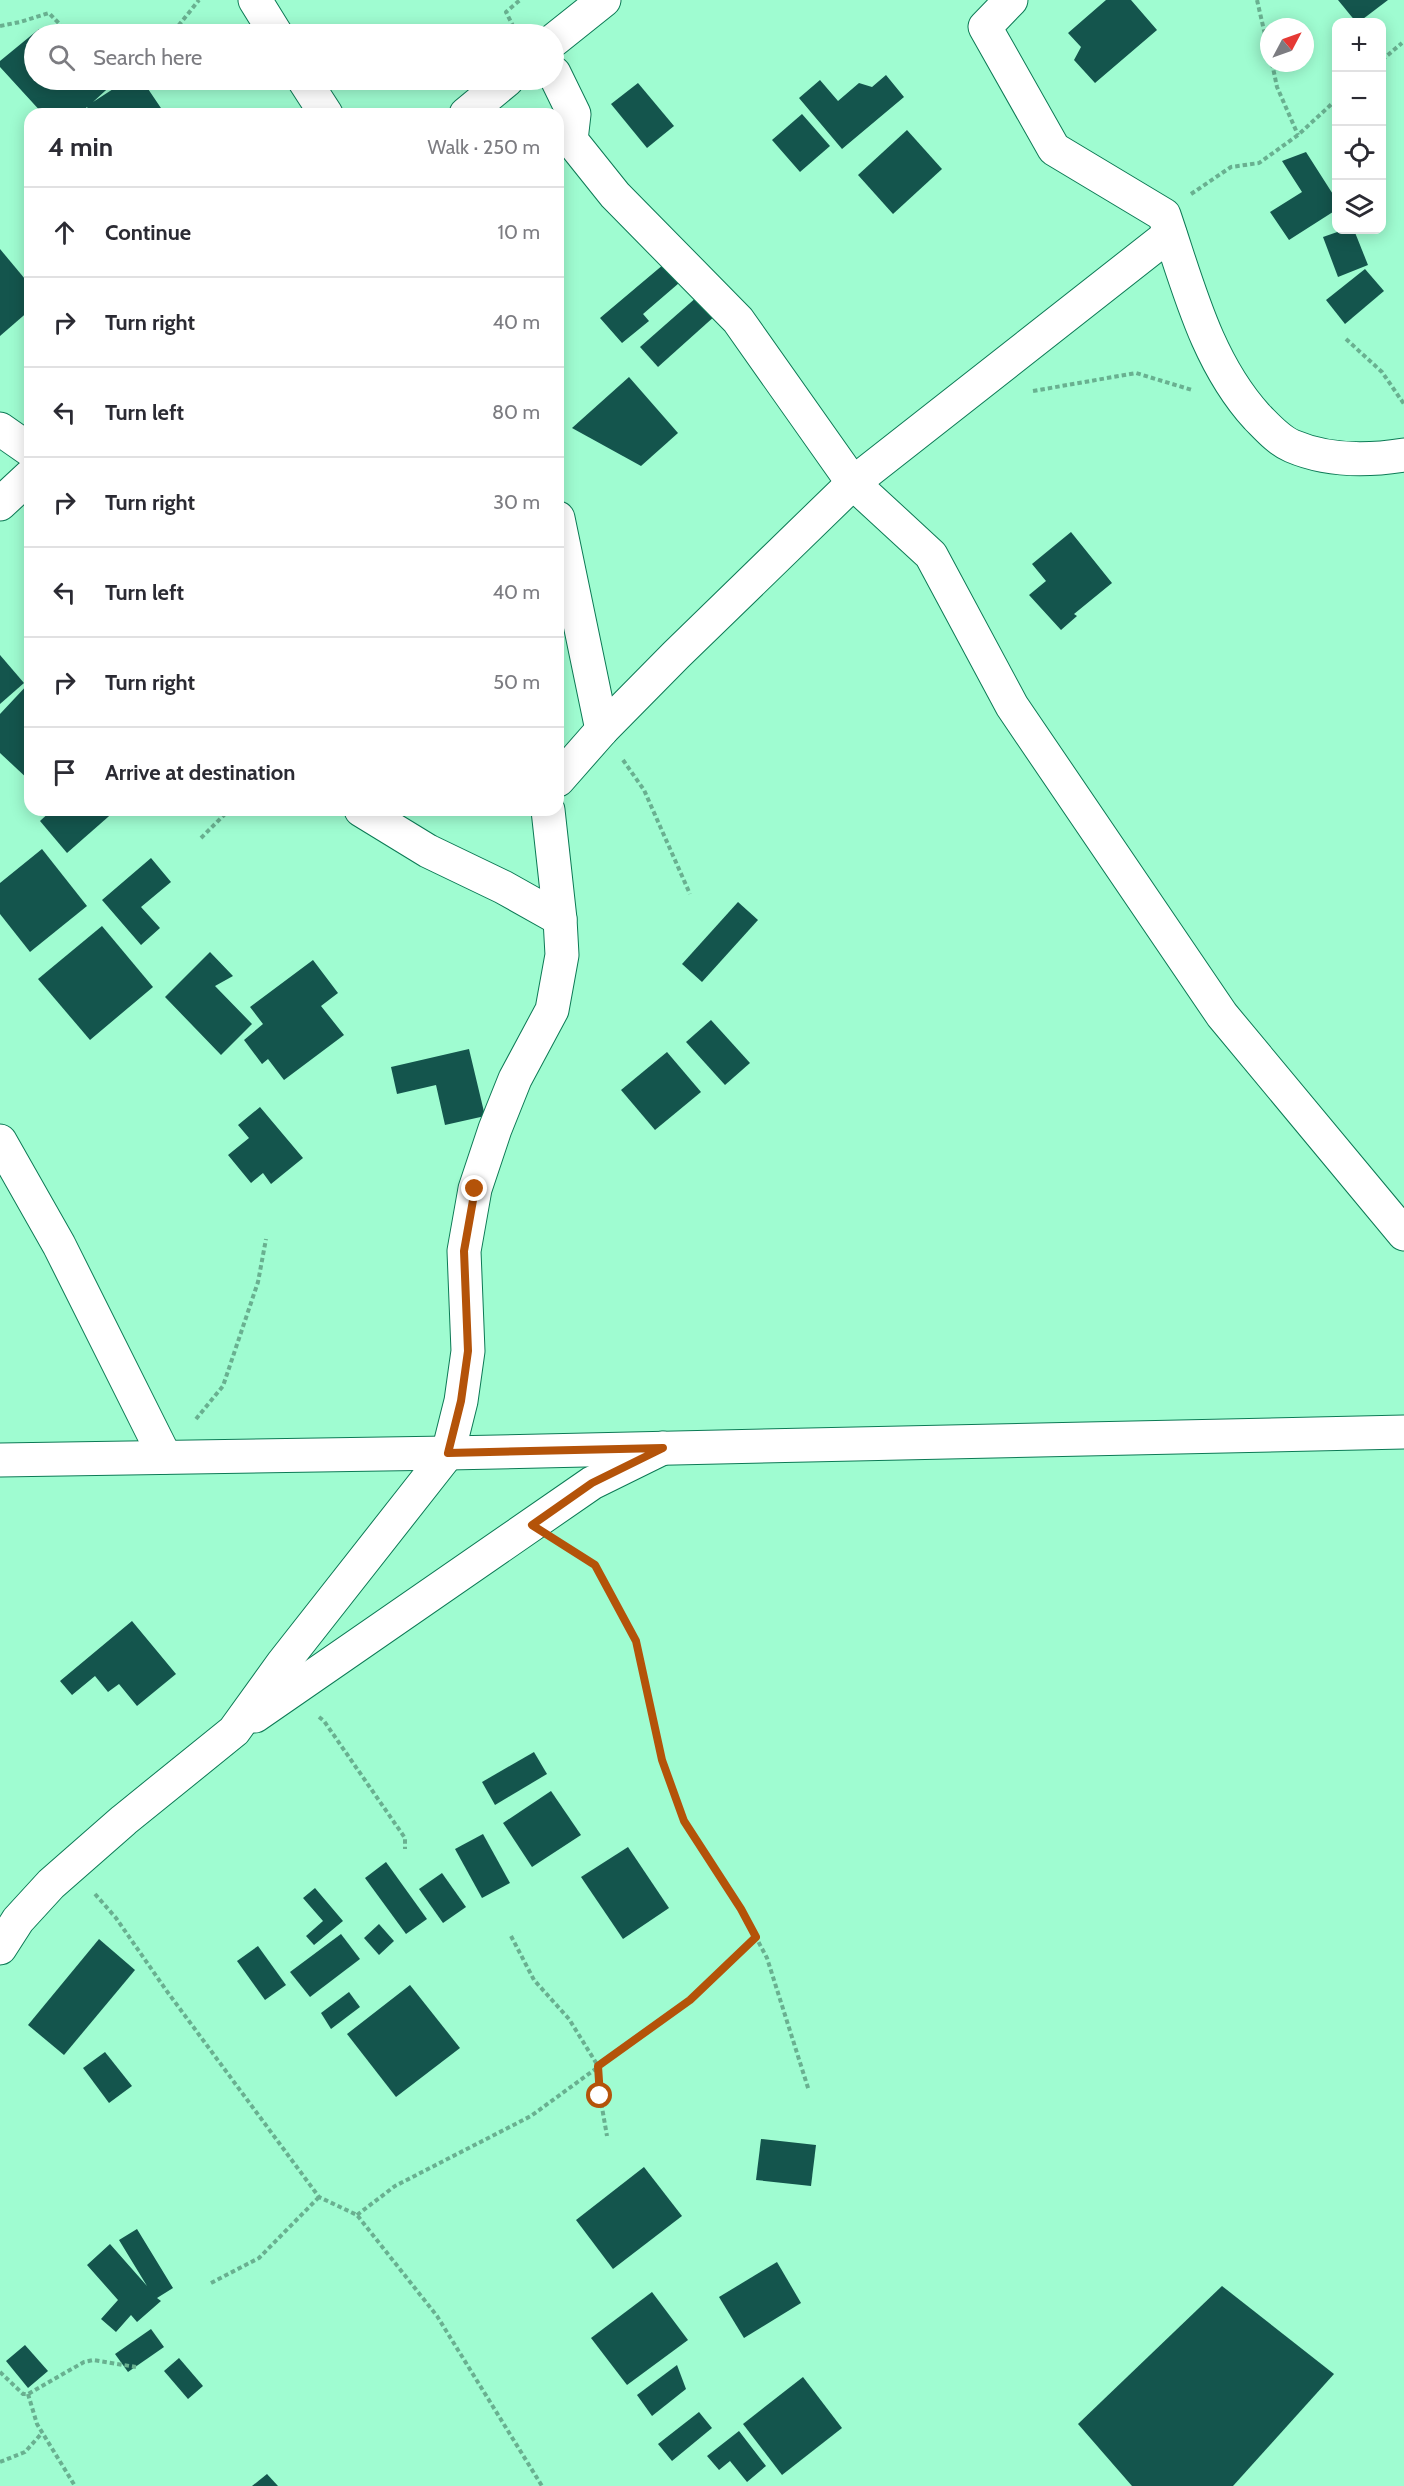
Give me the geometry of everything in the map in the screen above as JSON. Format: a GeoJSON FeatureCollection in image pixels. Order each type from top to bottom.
{"type":"FeatureCollection","features":[{"type":"Feature","properties":{"kind":"street"},"geometry":{"type":"LineString","coordinates":[[255,0],[270,24]]}},
{"type":"Feature","properties":{"kind":"street"},"geometry":{"type":"LineString","coordinates":[[564,32],[604,0]]}},
{"type":"Feature","properties":{"kind":"street"},"geometry":{"type":"LineString","coordinates":[[1011,0],[985,27],[1054,149],[1167,225],[1191,299],[1214,352],[1248,406],[1269,429],[1290,445],[1311,452],[1336,458],[1367,459],[1404,455]]}},
{"type":"Feature","properties":{"kind":"street"},"geometry":{"type":"LineString","coordinates":[[310,90],[322,108]]}},
{"type":"Feature","properties":{"kind":"street"},"geometry":{"type":"LineString","coordinates":[[473,108],[495,90]]}},
{"type":"Feature","properties":{"kind":"street"},"geometry":{"type":"LineString","coordinates":[[562,90],[574,114],[571,140],[615,195],[738,320],[853,483],[931,555],[1012,706],[1222,1015],[1404,1234]]}},
{"type":"Feature","properties":{"kind":"street"},"geometry":{"type":"LineString","coordinates":[[564,773],[602,730],[853,483],[1167,225]]}},
{"type":"Feature","properties":{"kind":"street"},"geometry":{"type":"LineString","coordinates":[[0,429],[24,446]]}},
{"type":"Feature","properties":{"kind":"street"},"geometry":{"type":"LineString","coordinates":[[0,504],[24,482]]}},
{"type":"Feature","properties":{"kind":"street"},"geometry":{"type":"LineString","coordinates":[[564,547],[602,730]]}},
{"type":"Feature","properties":{"kind":"street"},"geometry":{"type":"LineString","coordinates":[[370,816],[428,851],[503,887],[560,919]]}},
{"type":"Feature","properties":{"kind":"street"},"geometry":{"type":"LineString","coordinates":[[234,1731],[283,1663],[448,1453],[461,1401],[468,1351],[464,1251],[475,1189],[515,1080],[552,1010],[562,955],[549,816]]}},
{"type":"Feature","properties":{"kind":"street"},"geometry":{"type":"LineString","coordinates":[[0,1141],[59,1245],[165,1457]]}},
{"type":"Feature","properties":{"kind":"street"},"geometry":{"type":"LineString","coordinates":[[0,1460],[448,1453],[1404,1432]]}},
{"type":"Feature","properties":{"kind":"street"},"geometry":{"type":"LineString","coordinates":[[0,1948],[31,1903],[71,1866],[234,1731],[592,1483],[663,1448]]}},
{"type":"Feature","properties":{"kind":"path"},"geometry":{"type":"LineString","coordinates":[[180,24],[199,0]]}},
{"type":"Feature","properties":{"kind":"path"},"geometry":{"type":"LineString","coordinates":[[512,24],[506,12],[520,0]]}},
{"type":"Feature","properties":{"kind":"path"},"geometry":{"type":"LineString","coordinates":[[1257,0],[1261,18]]}},
{"type":"Feature","properties":{"kind":"path"},"geometry":{"type":"LineString","coordinates":[[0,26],[49,13],[59,24]]}},
{"type":"Feature","properties":{"kind":"path"},"geometry":{"type":"LineString","coordinates":[[1386,56],[1402,42]]}},
{"type":"Feature","properties":{"kind":"path"},"geometry":{"type":"LineString","coordinates":[[1274,72],[1277,87],[1298,135]]}},
{"type":"Feature","properties":{"kind":"path"},"geometry":{"type":"LineString","coordinates":[[1167,225],[1208,181],[1231,167],[1259,163],[1298,135],[1332,104]]}},
{"type":"Feature","properties":{"kind":"path"},"geometry":{"type":"LineString","coordinates":[[1346,339],[1382,372],[1404,404]]}},
{"type":"Feature","properties":{"kind":"path"},"geometry":{"type":"LineString","coordinates":[[1032,391],[1136,373],[1248,406]]}},
{"type":"Feature","properties":{"kind":"path"},"geometry":{"type":"LineString","coordinates":[[602,730],[644,790],[690,894]]}},
{"type":"Feature","properties":{"kind":"path"},"geometry":{"type":"LineString","coordinates":[[201,838],[223,816]]}},
{"type":"Feature","properties":{"kind":"path"},"geometry":{"type":"LineString","coordinates":[[165,1457],[223,1386],[258,1282],[266,1239]]}},
{"type":"Feature","properties":{"kind":"path"},"geometry":{"type":"LineString","coordinates":[[532,1525],[595,1565],[636,1641],[662,1760],[684,1821],[741,1909],[767,1958],[809,2091]]}},
{"type":"Feature","properties":{"kind":"path"},"geometry":{"type":"LineString","coordinates":[[287,1694],[324,1721],[405,1838],[405,1849]]}},
{"type":"Feature","properties":{"kind":"path"},"geometry":{"type":"LineString","coordinates":[[71,1866],[116,1918],[166,1990],[319,2197],[357,2215],[437,2316],[542,2486]]}},
{"type":"Feature","properties":{"kind":"path"},"geometry":{"type":"LineString","coordinates":[[511,1936],[534,1980],[569,2019],[598,2066],[600,2096],[607,2136]]}},
{"type":"Feature","properties":{"kind":"path"},"geometry":{"type":"LineString","coordinates":[[357,2215],[395,2186],[531,2116],[690,2000],[756,1937]]}},
{"type":"Feature","properties":{"kind":"path"},"geometry":{"type":"LineString","coordinates":[[211,2283],[259,2258],[319,2197]]}},
{"type":"Feature","properties":{"kind":"path"},"geometry":{"type":"LineString","coordinates":[[0,2372],[23,2394],[28,2394],[84,2362],[93,2360],[136,2367]]}},
{"type":"Feature","properties":{"kind":"path"},"geometry":{"type":"LineString","coordinates":[[28,2394],[37,2424],[75,2486]]}},
{"type":"Feature","properties":{"kind":"path"},"geometry":{"type":"LineString","coordinates":[[0,2462],[24,2452],[42,2433]]}},
{"type":"Feature","properties":{"kind":"building"},"geometry":{"type":"Polygon","coordinates":[[[1106,0],[1131,0],[1157,30],[1095,83],[1074,60],[1081,47],[1068,33],[1106,0]]]}},
{"type":"Feature","properties":{"kind":"building"},"geometry":{"type":"Polygon","coordinates":[[[1338,0],[1388,0],[1364,18],[1353,18],[1338,0]]]}},
{"type":"Feature","properties":{"kind":"building"},"geometry":{"type":"Polygon","coordinates":[[[24,41],[24,90],[106,90],[93,102],[112,90],[149,90],[161,108],[38,108],[0,67],[0,61],[24,41]]]}},
{"type":"Feature","properties":{"kind":"building"},"geometry":{"type":"Polygon","coordinates":[[[886,75],[904,97],[842,149],[799,98],[820,80],[838,101],[859,83],[872,87],[886,75]]]}},
{"type":"Feature","properties":{"kind":"building"},"geometry":{"type":"Polygon","coordinates":[[[638,83],[674,126],[647,148],[611,104],[638,83]]]}},
{"type":"Feature","properties":{"kind":"building"},"geometry":{"type":"Polygon","coordinates":[[[802,114],[830,146],[800,172],[772,140],[802,114]]]}},
{"type":"Feature","properties":{"kind":"building"},"geometry":{"type":"Polygon","coordinates":[[[907,130],[942,169],[893,214],[858,175],[907,130]]]}},
{"type":"Feature","properties":{"kind":"building"},"geometry":{"type":"Polygon","coordinates":[[[1306,152],[1332,193],[1332,213],[1289,240],[1270,212],[1302,192],[1282,161],[1306,152]]]}},
{"type":"Feature","properties":{"kind":"building"},"geometry":{"type":"Polygon","coordinates":[[[1332,234],[1356,234],[1368,265],[1338,277],[1323,237],[1332,234]]]}},
{"type":"Feature","properties":{"kind":"building"},"geometry":{"type":"Polygon","coordinates":[[[0,249],[24,278],[24,315],[0,336],[0,249]]]}},
{"type":"Feature","properties":{"kind":"building"},"geometry":{"type":"Polygon","coordinates":[[[670,259],[686,277],[643,314],[649,321],[622,343],[600,318],[670,259]]]}},
{"type":"Feature","properties":{"kind":"building"},"geometry":{"type":"Polygon","coordinates":[[[1365,269],[1384,291],[1345,324],[1326,300],[1365,269]]]}},
{"type":"Feature","properties":{"kind":"building"},"geometry":{"type":"Polygon","coordinates":[[[698,296],[716,315],[658,367],[640,347],[698,296]]]}},
{"type":"Feature","properties":{"kind":"building"},"geometry":{"type":"Polygon","coordinates":[[[629,377],[678,433],[641,466],[572,428],[629,377]]]}},
{"type":"Feature","properties":{"kind":"building"},"geometry":{"type":"Polygon","coordinates":[[[1071,532],[1112,583],[1074,614],[1077,616],[1061,630],[1029,595],[1046,581],[1032,564],[1071,532]]]}},
{"type":"Feature","properties":{"kind":"building"},"geometry":{"type":"Polygon","coordinates":[[[0,655],[24,683],[0,704],[0,655]]]}},
{"type":"Feature","properties":{"kind":"building"},"geometry":{"type":"Polygon","coordinates":[[[24,688],[24,775],[0,753],[0,714],[24,688]]]}},
{"type":"Feature","properties":{"kind":"building"},"geometry":{"type":"Polygon","coordinates":[[[45,816],[109,816],[67,853],[40,821],[45,816]]]}},
{"type":"Feature","properties":{"kind":"building"},"geometry":{"type":"Polygon","coordinates":[[[42,849],[87,906],[30,952],[0,914],[0,883],[42,849]]]}},
{"type":"Feature","properties":{"kind":"building"},"geometry":{"type":"Polygon","coordinates":[[[151,858],[171,882],[141,907],[160,928],[141,945],[102,900],[151,858]]]}},
{"type":"Feature","properties":{"kind":"building"},"geometry":{"type":"Polygon","coordinates":[[[738,902],[758,920],[702,982],[682,964],[738,902]]]}},
{"type":"Feature","properties":{"kind":"building"},"geometry":{"type":"Polygon","coordinates":[[[102,926],[153,987],[90,1040],[38,979],[102,926]]]}},
{"type":"Feature","properties":{"kind":"building"},"geometry":{"type":"Polygon","coordinates":[[[210,952],[233,976],[215,986],[252,1024],[221,1055],[165,997],[210,952]]]}},
{"type":"Feature","properties":{"kind":"building"},"geometry":{"type":"Polygon","coordinates":[[[313,960],[338,993],[321,1006],[344,1035],[284,1080],[268,1059],[262,1064],[244,1040],[263,1024],[250,1007],[313,960]]]}},
{"type":"Feature","properties":{"kind":"building"},"geometry":{"type":"Polygon","coordinates":[[[711,1020],[750,1063],[725,1085],[686,1042],[711,1020]]]}},
{"type":"Feature","properties":{"kind":"building"},"geometry":{"type":"Polygon","coordinates":[[[469,1049],[485,1116],[445,1125],[436,1085],[397,1094],[391,1067],[469,1049]]]}},
{"type":"Feature","properties":{"kind":"building"},"geometry":{"type":"Polygon","coordinates":[[[667,1052],[701,1092],[655,1130],[621,1090],[667,1052]]]}},
{"type":"Feature","properties":{"kind":"building"},"geometry":{"type":"Polygon","coordinates":[[[260,1107],[303,1158],[271,1184],[263,1173],[251,1183],[228,1155],[249,1138],[238,1125],[260,1107]]]}},
{"type":"Feature","properties":{"kind":"building"},"geometry":{"type":"Polygon","coordinates":[[[132,1621],[176,1674],[137,1706],[119,1684],[108,1692],[95,1676],[72,1695],[60,1681],[132,1621]]]}},
{"type":"Feature","properties":{"kind":"building"},"geometry":{"type":"Polygon","coordinates":[[[534,1752],[547,1774],[495,1805],[482,1782],[534,1752]]]}},
{"type":"Feature","properties":{"kind":"building"},"geometry":{"type":"Polygon","coordinates":[[[551,1791],[581,1835],[532,1867],[503,1823],[551,1791]]]}},
{"type":"Feature","properties":{"kind":"building"},"geometry":{"type":"Polygon","coordinates":[[[483,1834],[510,1883],[482,1898],[455,1849],[483,1834]]]}},
{"type":"Feature","properties":{"kind":"building"},"geometry":{"type":"Polygon","coordinates":[[[628,1847],[669,1908],[623,1939],[581,1877],[628,1847]]]}},
{"type":"Feature","properties":{"kind":"building"},"geometry":{"type":"Polygon","coordinates":[[[386,1862],[427,1919],[406,1934],[365,1878],[386,1862]]]}},
{"type":"Feature","properties":{"kind":"building"},"geometry":{"type":"Polygon","coordinates":[[[442,1873],[466,1907],[443,1923],[419,1889],[442,1873]]]}},
{"type":"Feature","properties":{"kind":"building"},"geometry":{"type":"Polygon","coordinates":[[[315,1888],[343,1921],[314,1945],[306,1936],[323,1921],[303,1898],[315,1888]]]}},
{"type":"Feature","properties":{"kind":"building"},"geometry":{"type":"Polygon","coordinates":[[[379,1924],[394,1941],[379,1955],[364,1938],[379,1924]]]}},
{"type":"Feature","properties":{"kind":"building"},"geometry":{"type":"Polygon","coordinates":[[[341,1934],[360,1959],[310,1997],[290,1972],[341,1934]]]}},
{"type":"Feature","properties":{"kind":"building"},"geometry":{"type":"Polygon","coordinates":[[[99,1939],[135,1970],[64,2055],[28,2025],[99,1939]]]}},
{"type":"Feature","properties":{"kind":"building"},"geometry":{"type":"Polygon","coordinates":[[[258,1946],[286,1985],[265,2000],[237,1961],[258,1946]]]}},
{"type":"Feature","properties":{"kind":"building"},"geometry":{"type":"Polygon","coordinates":[[[410,1985],[460,2048],[396,2097],[347,2034],[410,1985]]]}},
{"type":"Feature","properties":{"kind":"building"},"geometry":{"type":"Polygon","coordinates":[[[349,1992],[360,2007],[331,2029],[321,2013],[349,1992]]]}},
{"type":"Feature","properties":{"kind":"building"},"geometry":{"type":"Polygon","coordinates":[[[105,2052],[132,2086],[109,2103],[83,2068],[105,2052]]]}},
{"type":"Feature","properties":{"kind":"building"},"geometry":{"type":"Polygon","coordinates":[[[761,2139],[816,2145],[811,2186],[756,2180],[761,2139]]]}},
{"type":"Feature","properties":{"kind":"building"},"geometry":{"type":"Polygon","coordinates":[[[644,2167],[682,2216],[613,2269],[576,2220],[644,2167]]]}},
{"type":"Feature","properties":{"kind":"building"},"geometry":{"type":"Polygon","coordinates":[[[137,2229],[173,2288],[157,2298],[161,2301],[137,2322],[131,2315],[116,2332],[101,2319],[118,2300],[87,2265],[110,2244],[147,2286],[119,2240],[137,2229]]]}},
{"type":"Feature","properties":{"kind":"building"},"geometry":{"type":"Polygon","coordinates":[[[777,2262],[801,2303],[744,2338],[719,2297],[777,2262]]]}},
{"type":"Feature","properties":{"kind":"building"},"geometry":{"type":"Polygon","coordinates":[[[1222,2286],[1334,2374],[1233,2486],[1132,2486],[1078,2424],[1222,2286]]]}},
{"type":"Feature","properties":{"kind":"building"},"geometry":{"type":"Polygon","coordinates":[[[652,2292],[688,2340],[627,2385],[591,2338],[652,2292]]]}},
{"type":"Feature","properties":{"kind":"building"},"geometry":{"type":"Polygon","coordinates":[[[151,2329],[164,2347],[128,2372],[115,2354],[151,2329]]]}},
{"type":"Feature","properties":{"kind":"building"},"geometry":{"type":"Polygon","coordinates":[[[25,2345],[48,2371],[28,2388],[6,2361],[25,2345]]]}},
{"type":"Feature","properties":{"kind":"building"},"geometry":{"type":"Polygon","coordinates":[[[179,2358],[203,2386],[188,2399],[164,2371],[179,2358]]]}},
{"type":"Feature","properties":{"kind":"building"},"geometry":{"type":"Polygon","coordinates":[[[677,2365],[686,2389],[652,2416],[637,2395],[677,2365]]]}},
{"type":"Feature","properties":{"kind":"building"},"geometry":{"type":"Polygon","coordinates":[[[803,2377],[842,2428],[782,2475],[743,2424],[803,2377]]]}},
{"type":"Feature","properties":{"kind":"building"},"geometry":{"type":"Polygon","coordinates":[[[699,2412],[712,2428],[672,2461],[658,2444],[699,2412]]]}},
{"type":"Feature","properties":{"kind":"building"},"geometry":{"type":"Polygon","coordinates":[[[739,2431],[766,2466],[747,2482],[730,2461],[719,2470],[707,2456],[739,2431]]]}},
{"type":"Feature","properties":{"kind":"building"},"geometry":{"type":"Polygon","coordinates":[[[267,2474],[278,2486],[252,2486],[267,2474]]]}},
{"type":"Feature","properties":{"kind":"route"},"geometry":{"type":"LineString","coordinates":[[475,1189],[464,1251],[468,1351],[461,1401],[448,1453],[663,1448],[592,1483],[532,1525],[595,1565],[636,1641],[662,1760],[684,1821],[741,1909],[756,1937],[690,2000],[598,2066],[600,2096]]}}]}
